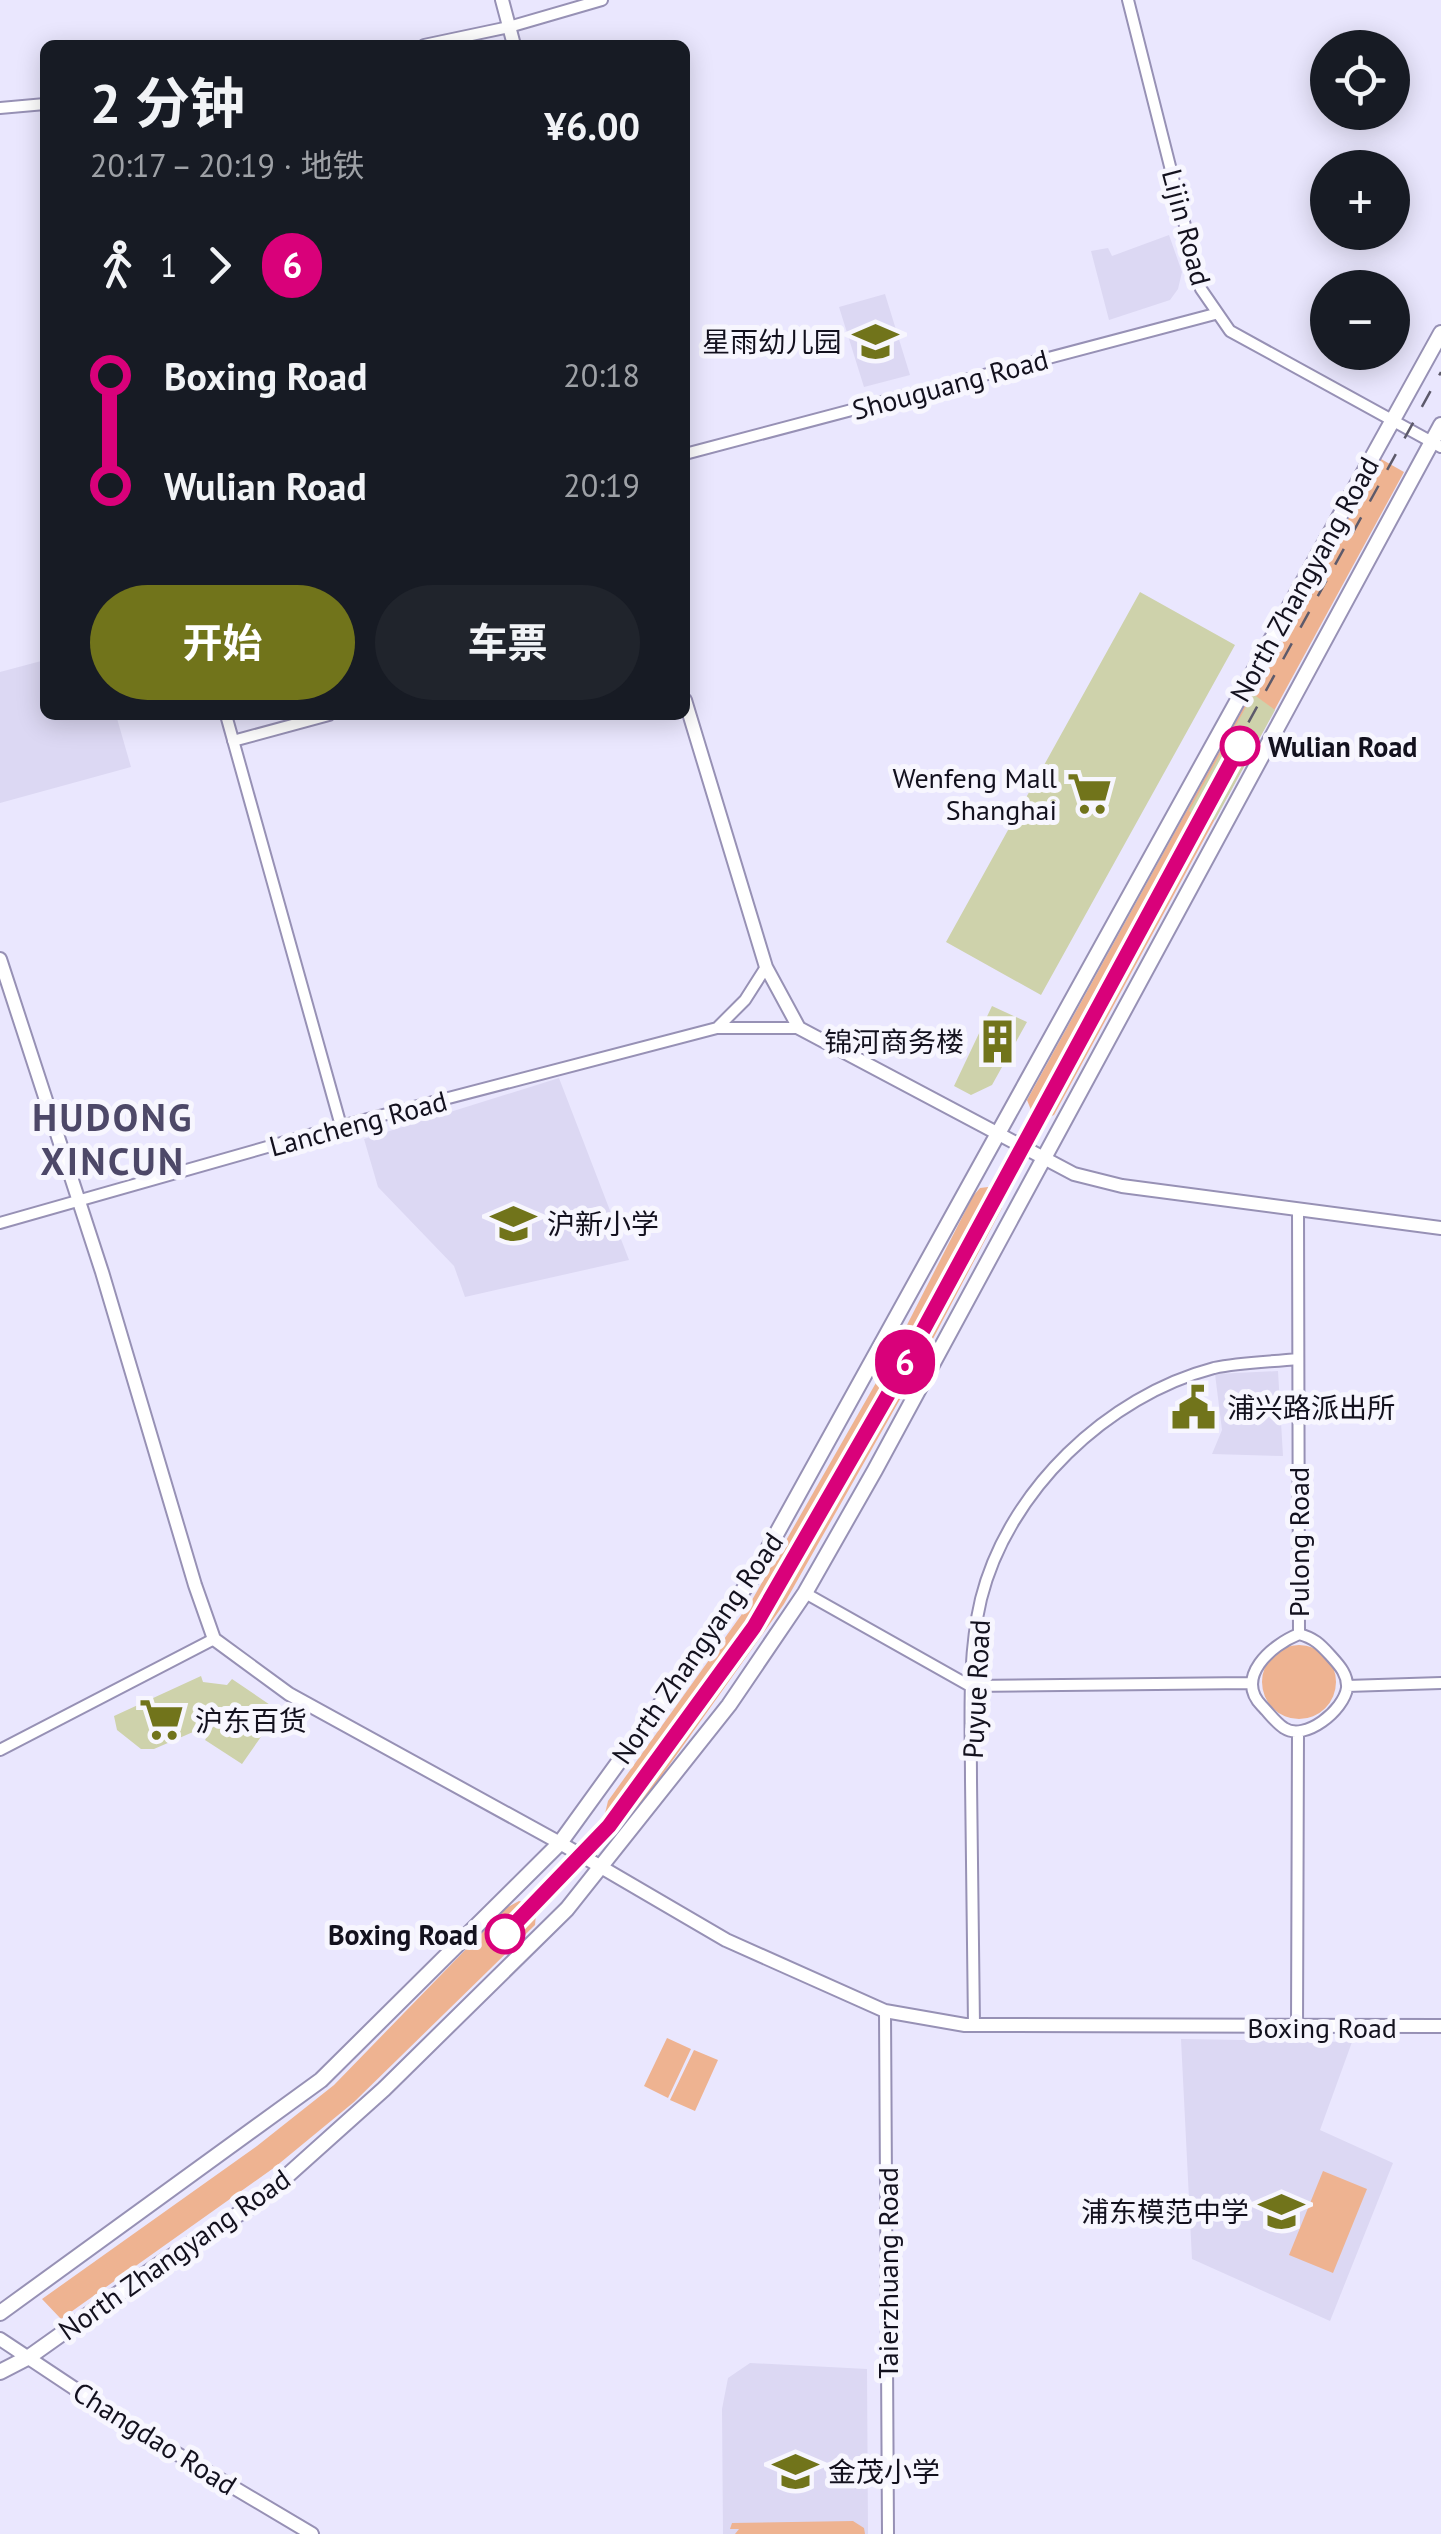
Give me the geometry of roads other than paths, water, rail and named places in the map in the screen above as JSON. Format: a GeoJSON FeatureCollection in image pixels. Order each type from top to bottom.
{"type":"FeatureCollection","features":[{"type":"Feature","properties":{"kind":"main road","name":"North Zhangyang Road"},"geometry":{"type":"LineString","coordinates":[[0,2314],[322,2080],[560,1843],[752,1578],[1441,333]]}},
{"type":"Feature","properties":{"kind":"main road","name":"North Zhangyang Road"},"geometry":{"type":"LineString","coordinates":[[0,2372],[29,2357],[160,2264],[259,2201],[478,1999],[603,1868],[729,1705],[806,1593],[1040,1159],[1436,444],[1441,425]]}},
{"type":"Feature","properties":{"kind":"street"},"geometry":{"type":"LineString","coordinates":[[502,0],[513,40]]}},
{"type":"Feature","properties":{"kind":"street"},"geometry":{"type":"LineString","coordinates":[[448,40],[602,0]]}},
{"type":"Feature","properties":{"kind":"street","name":"Lijin Road"},"geometry":{"type":"LineString","coordinates":[[1128,0],[1201,289],[1215,314],[1230,332],[1436,444]]}},
{"type":"Feature","properties":{"kind":"street"},"geometry":{"type":"LineString","coordinates":[[0,108],[40,104]]}},
{"type":"Feature","properties":{"kind":"street","name":"Shouguang Road"},"geometry":{"type":"LineString","coordinates":[[690,453],[1215,314]]}},
{"type":"Feature","properties":{"kind":"street"},"geometry":{"type":"LineString","coordinates":[[690,716],[766,966],[798,1028],[1074,1174],[1122,1186],[1441,1228]]}},
{"type":"Feature","properties":{"kind":"street"},"geometry":{"type":"LineString","coordinates":[[227,720],[340,1126]]}},
{"type":"Feature","properties":{"kind":"street"},"geometry":{"type":"LineString","coordinates":[[233,741],[311,720]]}},
{"type":"Feature","properties":{"kind":"street"},"geometry":{"type":"LineString","coordinates":[[0,960],[214,1639],[0,1750]]}},
{"type":"Feature","properties":{"kind":"street"},"geometry":{"type":"LineString","coordinates":[[717,1028],[746,1000],[766,966]]}},
{"type":"Feature","properties":{"kind":"street","name":"Lancheng Road"},"geometry":{"type":"LineString","coordinates":[[0,1223],[340,1126],[717,1028],[798,1028]]}},
{"type":"Feature","properties":{"kind":"street","name":"Pulong Road"},"geometry":{"type":"LineString","coordinates":[[1298,1209],[1299,1634]]}},
{"type":"Feature","properties":{"kind":"street","name":"Puyue Road"},"geometry":{"type":"LineString","coordinates":[[974,2025],[970,1686],[981,1598],[1007,1533],[1052,1466],[1122,1412],[1173,1384],[1215,1368],[1298,1359]]}},
{"type":"Feature","properties":{"kind":"street"},"geometry":{"type":"LineString","coordinates":[[806,1593],[970,1686],[1249,1683],[1253,1697],[1285,1730],[1298,1732],[1310,1731],[1343,1700],[1348,1686],[1441,1684]]}},
{"type":"Feature","properties":{"kind":"street","name":"Pulong Road"},"geometry":{"type":"LineString","coordinates":[[1249,1683],[1255,1669],[1284,1640],[1299,1634],[1315,1639],[1344,1670],[1348,1686]]}},
{"type":"Feature","properties":{"kind":"street","name":"Boxing Road"},"geometry":{"type":"LineString","coordinates":[[214,1639],[289,1694],[560,1843],[726,1940],[886,2011],[974,2025],[1441,2026]]}},
{"type":"Feature","properties":{"kind":"street"},"geometry":{"type":"LineString","coordinates":[[1298,1732],[1298,2028]]}},
{"type":"Feature","properties":{"kind":"street","name":"Taierzhuang Road"},"geometry":{"type":"LineString","coordinates":[[886,2011],[888,2534]]}},
{"type":"Feature","properties":{"kind":"street","name":"Changdao Road"},"geometry":{"type":"LineString","coordinates":[[0,2339],[136,2430],[312,2534]]}},
{"type":"Feature","properties":{"kind":"railway"},"geometry":{"type":"LineString","coordinates":[[678,1722],[750,1624],[885,1391],[948,1269],[1441,372]]}},
{"type":"Feature","properties":{"kind":"metro line","name":"6"},"geometry":{"type":"LineString","coordinates":[[505,1934],[609,1826],[754,1627],[889,1393],[1240,746]]}},
{"type":"Feature","properties":{"kind":"place","name":"星雨幼儿园"},"geometry":{"type":"Point","coordinates":[875,341]}},
{"type":"Feature","properties":{"kind":"place","name":"Wulian Road"},"geometry":{"type":"Point","coordinates":[1240,746]}},
{"type":"Feature","properties":{"kind":"place","name":"Wenfeng Mall Shanghai"},"geometry":{"type":"Point","coordinates":[1090,793]}},
{"type":"Feature","properties":{"kind":"place","name":"锦河商务楼"},"geometry":{"type":"Point","coordinates":[997,1041]}},
{"type":"Feature","properties":{"kind":"place","name":"沪新小学"},"geometry":{"type":"Point","coordinates":[514,1223]}},
{"type":"Feature","properties":{"kind":"place","name":"浦兴路派出所"},"geometry":{"type":"Point","coordinates":[1194,1407]}},
{"type":"Feature","properties":{"kind":"place","name":"沪东百货"},"geometry":{"type":"Point","coordinates":[162,1720]}},
{"type":"Feature","properties":{"kind":"place","name":"Boxing Road"},"geometry":{"type":"Point","coordinates":[505,1934]}},
{"type":"Feature","properties":{"kind":"place","name":"浦东模范中学"},"geometry":{"type":"Point","coordinates":[1282,2211]}},
{"type":"Feature","properties":{"kind":"place","name":"金茂小学"},"geometry":{"type":"Point","coordinates":[795,2471]}},
{"type":"Feature","properties":{"kind":"district","name":"HUDONG XINCUN"},"geometry":{"type":"Point","coordinates":[113,1138]}}]}
